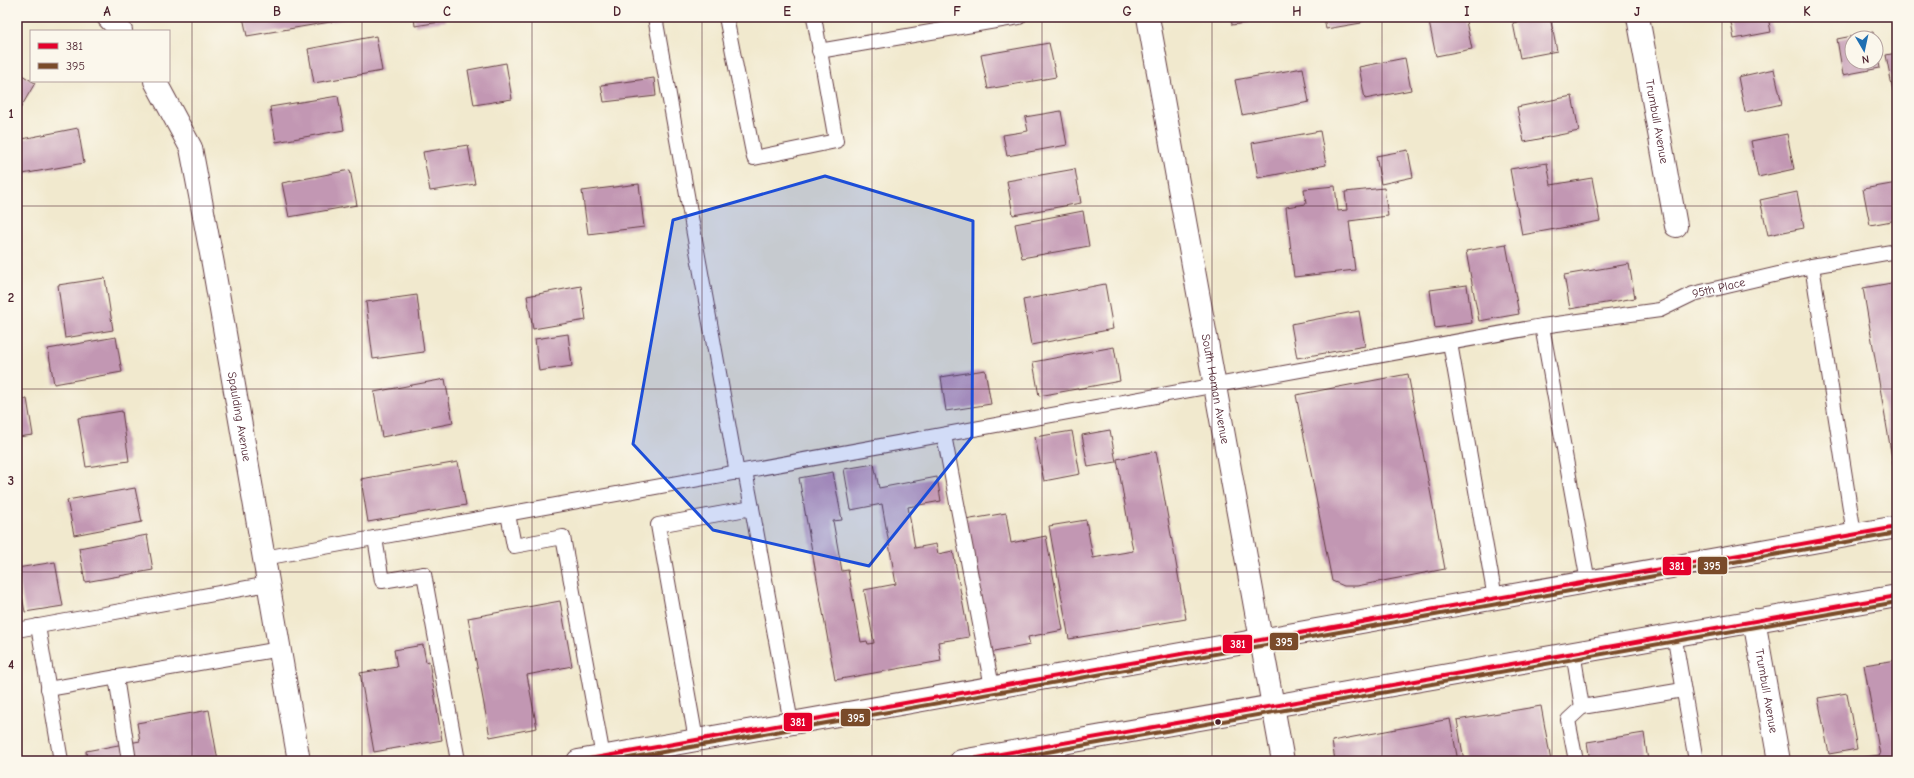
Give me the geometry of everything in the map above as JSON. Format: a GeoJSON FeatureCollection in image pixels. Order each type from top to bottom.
{"type":"FeatureCollection","features":[{"type":"Feature","properties":{"kind":"main road"},"geometry":{"type":"LineString","coordinates":[[108,17],[120,30]]}},
{"type":"Feature","properties":{"kind":"main road","name":"South Homan Avenue"},"geometry":{"type":"LineString","coordinates":[[1148,17],[1283,761]]}},
{"type":"Feature","properties":{"kind":"main road","name":"Trumbull Avenue"},"geometry":{"type":"LineString","coordinates":[[1638,17],[1676,226]]}},
{"type":"Feature","properties":{"kind":"main road","name":"Spaulding Avenue"},"geometry":{"type":"LineString","coordinates":[[156,82],[191,148],[213,264],[299,761]]}},
{"type":"Feature","properties":{"kind":"main road"},"geometry":{"type":"LineString","coordinates":[[578,761],[1897,527]]}},
{"type":"Feature","properties":{"kind":"main road"},"geometry":{"type":"LineString","coordinates":[[960,761],[1004,757],[1273,705],[1897,596]]}},
{"type":"Feature","properties":{"kind":"main road","name":"Trumbull Avenue"},"geometry":{"type":"LineString","coordinates":[[1754,620],[1779,761]]}},
{"type":"Feature","properties":{"kind":"lane"},"geometry":{"type":"LineString","coordinates":[[655,17],[741,472],[752,508],[791,723]]}},
{"type":"Feature","properties":{"kind":"lane"},"geometry":{"type":"LineString","coordinates":[[726,17],[754,158],[836,141],[814,17]]}},
{"type":"Feature","properties":{"kind":"lane"},"geometry":{"type":"LineString","coordinates":[[819,51],[1019,17]]}},
{"type":"Feature","properties":{"kind":"lane","name":"95th Place"},"geometry":{"type":"LineString","coordinates":[[264,558],[1542,326],[1660,310],[1693,294],[1812,266],[1897,251]]}},
{"type":"Feature","properties":{"kind":"lane"},"geometry":{"type":"LineString","coordinates":[[1812,266],[1854,534]]}},
{"type":"Feature","properties":{"kind":"lane"},"geometry":{"type":"LineString","coordinates":[[1542,326],[1588,582]]}},
{"type":"Feature","properties":{"kind":"lane"},"geometry":{"type":"LineString","coordinates":[[1450,343],[1495,598]]}},
{"type":"Feature","properties":{"kind":"lane"},"geometry":{"type":"LineString","coordinates":[[944,435],[992,688]]}},
{"type":"Feature","properties":{"kind":"lane"},"geometry":{"type":"LineString","coordinates":[[696,740],[658,526],[752,508]]}},
{"type":"Feature","properties":{"kind":"lane"},"geometry":{"type":"LineString","coordinates":[[508,514],[514,546],[563,537],[603,757]]}},
{"type":"Feature","properties":{"kind":"lane"},"geometry":{"type":"LineString","coordinates":[[375,538],[382,581],[424,574],[458,761]]}},
{"type":"Feature","properties":{"kind":"lane"},"geometry":{"type":"LineString","coordinates":[[17,630],[268,584]]}},
{"type":"Feature","properties":{"kind":"lane"},"geometry":{"type":"LineString","coordinates":[[38,626],[61,761]]}},
{"type":"Feature","properties":{"kind":"lane"},"geometry":{"type":"LineString","coordinates":[[1674,634],[1696,761]]}},
{"type":"Feature","properties":{"kind":"lane"},"geometry":{"type":"LineString","coordinates":[[48,689],[280,649]]}},
{"type":"Feature","properties":{"kind":"lane"},"geometry":{"type":"LineString","coordinates":[[1573,652],[1582,707]]}},
{"type":"Feature","properties":{"kind":"lane"},"geometry":{"type":"LineString","coordinates":[[116,677],[129,761]]}},
{"type":"Feature","properties":{"kind":"lane"},"geometry":{"type":"LineString","coordinates":[[1576,761],[1568,720],[1582,707],[1684,690]]}},
{"type":"Feature","properties":{"kind":"highlighted area"},"geometry":{"type":"Polygon","coordinates":[[[825,176],[973,221],[972,437],[869,566],[713,530],[633,444],[673,220],[825,176]]]}},
{"type":"Feature","properties":{"kind":"building"},"geometry":{"type":"Polygon","coordinates":[[[243,17],[354,17],[354,18],[247,36],[243,17]]]}},
{"type":"Feature","properties":{"kind":"building"},"geometry":{"type":"Polygon","coordinates":[[[414,17],[445,17],[446,21],[415,26],[414,17]]]}},
{"type":"Feature","properties":{"kind":"building"},"geometry":{"type":"Polygon","coordinates":[[[1231,17],[1274,17],[1274,18],[1232,25],[1231,17]]]}},
{"type":"Feature","properties":{"kind":"building"},"geometry":{"type":"Polygon","coordinates":[[[1324,17],[1360,17],[1361,23],[1326,29],[1324,17]]]}},
{"type":"Feature","properties":{"kind":"building"},"geometry":{"type":"Polygon","coordinates":[[[1455,17],[1465,17],[1472,49],[1436,56],[1429,22],[1455,17]]]}},
{"type":"Feature","properties":{"kind":"building"},"geometry":{"type":"Polygon","coordinates":[[[1542,17],[1550,17],[1557,51],[1520,58],[1513,23],[1542,17]]]}},
{"type":"Feature","properties":{"kind":"building"},"geometry":{"type":"Polygon","coordinates":[[[1730,17],[1768,17],[1771,32],[1734,39],[1730,17]]]}},
{"type":"Feature","properties":{"kind":"building"},"geometry":{"type":"Polygon","coordinates":[[[376,36],[382,71],[314,83],[308,49],[376,36]]]}},
{"type":"Feature","properties":{"kind":"building"},"geometry":{"type":"Polygon","coordinates":[[[1844,38],[1844,70],[1869,70],[1843,75],[1837,39],[1844,38]]]}},
{"type":"Feature","properties":{"kind":"building"},"geometry":{"type":"Polygon","coordinates":[[[1049,43],[1056,77],[988,89],[981,55],[1049,43]]]}},
{"type":"Feature","properties":{"kind":"building"},"geometry":{"type":"Polygon","coordinates":[[[1897,53],[1897,90],[1893,91],[1886,55],[1897,53]]]}},
{"type":"Feature","properties":{"kind":"building"},"geometry":{"type":"Polygon","coordinates":[[[1405,58],[1411,90],[1365,99],[1359,67],[1405,58]]]}},
{"type":"Feature","properties":{"kind":"building"},"geometry":{"type":"Polygon","coordinates":[[[506,63],[512,99],[474,105],[468,70],[506,63]]]}},
{"type":"Feature","properties":{"kind":"building"},"geometry":{"type":"Polygon","coordinates":[[[1303,68],[1309,102],[1242,115],[1235,80],[1303,68]]]}},
{"type":"Feature","properties":{"kind":"building"},"geometry":{"type":"Polygon","coordinates":[[[1774,69],[1782,104],[1745,112],[1738,77],[1774,69]]]}},
{"type":"Feature","properties":{"kind":"building"},"geometry":{"type":"Polygon","coordinates":[[[17,72],[30,80],[30,82],[35,83],[17,114],[17,72]]]}},
{"type":"Feature","properties":{"kind":"building"},"geometry":{"type":"Polygon","coordinates":[[[654,78],[656,96],[604,102],[601,85],[654,78]]]}},
{"type":"Feature","properties":{"kind":"building"},"geometry":{"type":"Polygon","coordinates":[[[338,96],[344,130],[276,142],[270,107],[338,96]]]}},
{"type":"Feature","properties":{"kind":"building"},"geometry":{"type":"Polygon","coordinates":[[[1572,96],[1579,131],[1524,142],[1517,107],[1572,96]]]}},
{"type":"Feature","properties":{"kind":"building"},"geometry":{"type":"Polygon","coordinates":[[[1061,111],[1067,145],[1007,156],[1003,135],[1028,131],[1025,117],[1061,111]]]}},
{"type":"Feature","properties":{"kind":"building"},"geometry":{"type":"Polygon","coordinates":[[[78,128],[84,163],[17,175],[17,140],[78,128]]]}},
{"type":"Feature","properties":{"kind":"building"},"geometry":{"type":"Polygon","coordinates":[[[1320,131],[1326,165],[1258,178],[1252,143],[1320,131]]]}},
{"type":"Feature","properties":{"kind":"building"},"geometry":{"type":"Polygon","coordinates":[[[1787,134],[1794,169],[1758,177],[1751,141],[1787,134]]]}},
{"type":"Feature","properties":{"kind":"building"},"geometry":{"type":"Polygon","coordinates":[[[468,145],[475,184],[430,191],[423,152],[468,145]]]}},
{"type":"Feature","properties":{"kind":"building"},"geometry":{"type":"Polygon","coordinates":[[[1408,150],[1413,177],[1381,184],[1376,156],[1408,150]]]}},
{"type":"Feature","properties":{"kind":"building"},"geometry":{"type":"Polygon","coordinates":[[[1547,163],[1551,185],[1592,178],[1600,221],[1522,235],[1510,169],[1547,163]]]}},
{"type":"Feature","properties":{"kind":"building"},"geometry":{"type":"Polygon","coordinates":[[[1075,169],[1081,203],[1013,215],[1007,181],[1075,169]]]}},
{"type":"Feature","properties":{"kind":"building"},"geometry":{"type":"Polygon","coordinates":[[[350,170],[357,205],[289,217],[282,183],[350,170]]]}},
{"type":"Feature","properties":{"kind":"building"},"geometry":{"type":"Polygon","coordinates":[[[1897,183],[1897,220],[1870,225],[1863,189],[1897,183]]]}},
{"type":"Feature","properties":{"kind":"building"},"geometry":{"type":"Polygon","coordinates":[[[639,184],[644,227],[588,234],[582,191],[639,184]]]}},
{"type":"Feature","properties":{"kind":"building"},"geometry":{"type":"Polygon","coordinates":[[[1335,186],[1338,211],[1347,210],[1345,192],[1384,188],[1388,216],[1349,221],[1355,270],[1294,277],[1286,207],[1306,204],[1304,189],[1335,186]]]}},
{"type":"Feature","properties":{"kind":"building"},"geometry":{"type":"Polygon","coordinates":[[[1797,192],[1804,228],[1768,235],[1760,200],[1797,192]]]}},
{"type":"Feature","properties":{"kind":"building"},"geometry":{"type":"Polygon","coordinates":[[[1083,211],[1089,246],[1022,258],[1015,224],[1083,211]]]}},
{"type":"Feature","properties":{"kind":"building"},"geometry":{"type":"Polygon","coordinates":[[[1506,244],[1519,314],[1479,321],[1466,251],[1506,244]]]}},
{"type":"Feature","properties":{"kind":"building"},"geometry":{"type":"Polygon","coordinates":[[[1629,264],[1635,298],[1570,309],[1564,275],[1629,264]]]}},
{"type":"Feature","properties":{"kind":"building"},"geometry":{"type":"Polygon","coordinates":[[[105,278],[113,330],[65,338],[58,285],[105,278]]]}},
{"type":"Feature","properties":{"kind":"building"},"geometry":{"type":"Polygon","coordinates":[[[1897,282],[1897,481],[1896,481],[1863,288],[1897,282]]]}},
{"type":"Feature","properties":{"kind":"building"},"geometry":{"type":"Polygon","coordinates":[[[1105,284],[1113,329],[1031,345],[1023,300],[1105,284]]]}},
{"type":"Feature","properties":{"kind":"building"},"geometry":{"type":"Polygon","coordinates":[[[1467,285],[1472,323],[1435,328],[1430,290],[1467,285]]]}},
{"type":"Feature","properties":{"kind":"building"},"geometry":{"type":"Polygon","coordinates":[[[581,286],[586,320],[533,329],[527,296],[581,286]]]}},
{"type":"Feature","properties":{"kind":"building"},"geometry":{"type":"Polygon","coordinates":[[[417,295],[424,352],[373,359],[366,302],[417,295]]]}},
{"type":"Feature","properties":{"kind":"building"},"geometry":{"type":"Polygon","coordinates":[[[1359,311],[1365,346],[1297,358],[1291,324],[1359,311]]]}},
{"type":"Feature","properties":{"kind":"building"},"geometry":{"type":"Polygon","coordinates":[[[568,334],[572,366],[539,371],[535,339],[568,334]]]}},
{"type":"Feature","properties":{"kind":"building"},"geometry":{"type":"Polygon","coordinates":[[[116,337],[122,372],[54,384],[48,349],[116,337]]]}},
{"type":"Feature","properties":{"kind":"building"},"geometry":{"type":"Polygon","coordinates":[[[1114,347],[1120,381],[1039,396],[1033,362],[1114,347]]]}},
{"type":"Feature","properties":{"kind":"building"},"geometry":{"type":"Polygon","coordinates":[[[985,370],[991,404],[946,411],[941,377],[985,370]]]}},
{"type":"Feature","properties":{"kind":"building"},"geometry":{"type":"Polygon","coordinates":[[[17,374],[21,391],[17,392],[17,374]]]}},
{"type":"Feature","properties":{"kind":"building"},"geometry":{"type":"Polygon","coordinates":[[[1408,374],[1445,569],[1357,586],[1344,586],[1332,581],[1296,395],[1408,374]]]}},
{"type":"Feature","properties":{"kind":"building"},"geometry":{"type":"Polygon","coordinates":[[[445,379],[453,423],[382,437],[374,392],[445,379]]]}},
{"type":"Feature","properties":{"kind":"building"},"geometry":{"type":"Polygon","coordinates":[[[27,399],[33,435],[17,437],[17,400],[27,399]]]}},
{"type":"Feature","properties":{"kind":"building"},"geometry":{"type":"Polygon","coordinates":[[[122,411],[129,461],[86,467],[78,418],[122,411]]]}},
{"type":"Feature","properties":{"kind":"building"},"geometry":{"type":"Polygon","coordinates":[[[1110,430],[1116,462],[1088,467],[1082,435],[1110,430]]]}},
{"type":"Feature","properties":{"kind":"building"},"geometry":{"type":"Polygon","coordinates":[[[1072,431],[1080,474],[1044,481],[1035,437],[1072,431]]]}},
{"type":"Feature","properties":{"kind":"building"},"geometry":{"type":"Polygon","coordinates":[[[1156,451],[1186,619],[1069,639],[1049,526],[1086,520],[1093,558],[1133,551],[1117,459],[1156,451]]]}},
{"type":"Feature","properties":{"kind":"building"},"geometry":{"type":"Polygon","coordinates":[[[458,462],[466,505],[368,522],[361,479],[458,462]]]}},
{"type":"Feature","properties":{"kind":"building"},"geometry":{"type":"Polygon","coordinates":[[[874,464],[879,488],[937,477],[941,501],[908,507],[915,548],[936,544],[938,554],[953,551],[969,637],[938,642],[941,661],[835,680],[799,478],[833,472],[842,520],[833,521],[842,571],[848,570],[861,642],[867,641],[868,644],[874,643],[864,590],[896,584],[882,504],[851,510],[844,469],[874,464]]]}},
{"type":"Feature","properties":{"kind":"building"},"geometry":{"type":"Polygon","coordinates":[[[135,488],[142,522],[74,535],[67,500],[135,488]]]}},
{"type":"Feature","properties":{"kind":"building"},"geometry":{"type":"Polygon","coordinates":[[[1006,513],[1011,543],[1046,536],[1063,630],[1028,637],[1030,645],[989,653],[965,520],[1006,513]]]}},
{"type":"Feature","properties":{"kind":"building"},"geometry":{"type":"Polygon","coordinates":[[[147,535],[153,570],[85,582],[79,548],[147,535]]]}},
{"type":"Feature","properties":{"kind":"building"},"geometry":{"type":"Polygon","coordinates":[[[55,562],[63,606],[25,612],[17,568],[55,562]]]}},
{"type":"Feature","properties":{"kind":"building"},"geometry":{"type":"Polygon","coordinates":[[[560,601],[572,666],[527,675],[537,728],[490,737],[468,618],[560,601]]]}},
{"type":"Feature","properties":{"kind":"building"},"geometry":{"type":"Polygon","coordinates":[[[423,645],[426,662],[429,661],[442,740],[374,752],[360,673],[397,667],[394,650],[423,645]]]}},
{"type":"Feature","properties":{"kind":"building"},"geometry":{"type":"Polygon","coordinates":[[[1897,660],[1897,761],[1859,761],[1858,758],[1880,755],[1864,665],[1897,660]]]}},
{"type":"Feature","properties":{"kind":"building"},"geometry":{"type":"Polygon","coordinates":[[[1847,693],[1857,749],[1829,754],[1818,698],[1847,693]]]}},
{"type":"Feature","properties":{"kind":"building"},"geometry":{"type":"Polygon","coordinates":[[[1541,706],[1551,761],[1464,761],[1457,720],[1541,706]]]}},
{"type":"Feature","properties":{"kind":"building"},"geometry":{"type":"Polygon","coordinates":[[[209,710],[218,761],[87,761],[86,751],[140,741],[137,723],[209,710]]]}},
{"type":"Feature","properties":{"kind":"building"},"geometry":{"type":"Polygon","coordinates":[[[1450,719],[1458,761],[1335,761],[1332,741],[1450,719]]]}},
{"type":"Feature","properties":{"kind":"building"},"geometry":{"type":"Polygon","coordinates":[[[1644,733],[1648,761],[1590,761],[1587,742],[1644,733]]]}},
{"type":"Feature","properties":{"kind":"transit line","name":"381"},"geometry":{"type":"LineString","coordinates":[[578,761],[1897,527]]}},
{"type":"Feature","properties":{"kind":"transit line","name":"395"},"geometry":{"type":"LineString","coordinates":[[612,761],[1897,533]]}},
{"type":"Feature","properties":{"kind":"transit line","name":"381"},"geometry":{"type":"LineString","coordinates":[[961,761],[1897,596]]}},
{"type":"Feature","properties":{"kind":"transit line","name":"395"},"geometry":{"type":"LineString","coordinates":[[996,761],[1897,602]]}}]}
